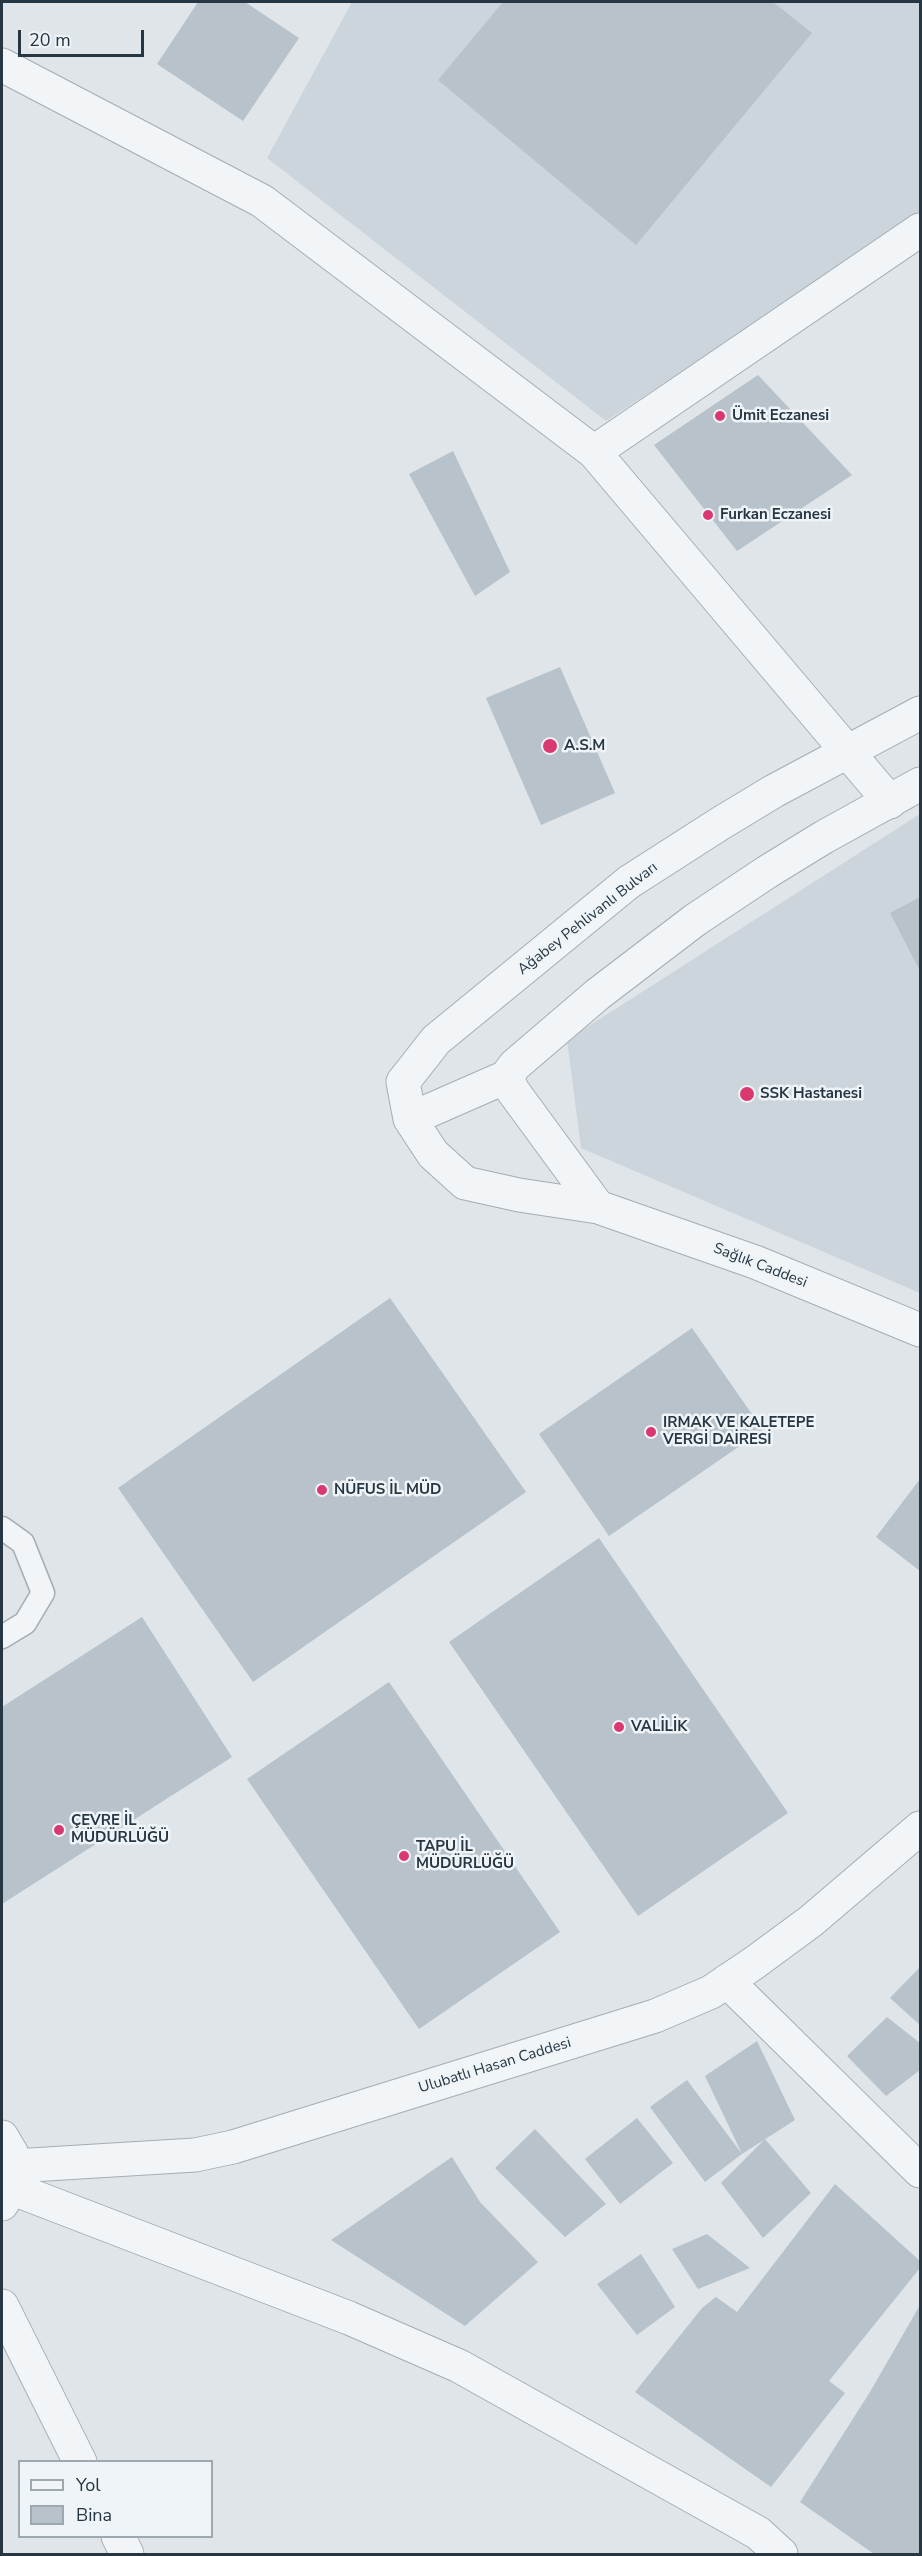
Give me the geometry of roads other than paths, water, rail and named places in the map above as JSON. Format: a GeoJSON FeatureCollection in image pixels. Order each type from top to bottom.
{"type":"FeatureCollection","features":[{"type":"Feature","properties":{"kind":"street"},"geometry":{"type":"LineString","coordinates":[[2,65],[262,201],[594,452],[890,802]]}},
{"type":"Feature","properties":{"kind":"street"},"geometry":{"type":"LineString","coordinates":[[594,452],[921,230]]}},
{"type":"Feature","properties":{"kind":"street","name":"Ağabey Pehlivanlı Bulvarı"},"geometry":{"type":"LineString","coordinates":[[410,1119],[403,1082],[436,1040],[629,882],[730,818],[921,713]]}},
{"type":"Feature","properties":{"kind":"street"},"geometry":{"type":"LineString","coordinates":[[410,1119],[507,1077],[515,1065],[598,994],[695,920],[824,837],[921,784]]}},
{"type":"Feature","properties":{"kind":"street"},"geometry":{"type":"LineString","coordinates":[[507,1077],[513,1091],[598,1207]]}},
{"type":"Feature","properties":{"kind":"street","name":"Sağlık Caddesi"},"geometry":{"type":"LineString","coordinates":[[410,1119],[433,1154],[465,1183],[519,1195],[598,1207],[755,1262],[921,1330]]}},
{"type":"Feature","properties":{"kind":"street","name":"Ulubatlı Hasan Caddesi"},"geometry":{"type":"LineString","coordinates":[[7,2174],[195,2155],[233,2147],[688,2004],[727,1981],[811,1921],[921,1828]]}},
{"type":"Feature","properties":{"kind":"street"},"geometry":{"type":"LineString","coordinates":[[727,1981],[921,2171]]}},
{"type":"Feature","properties":{"kind":"street"},"geometry":{"type":"LineString","coordinates":[[7,2174],[459,2366],[758,2533],[781,2554]]}},
{"type":"Feature","properties":{"kind":"street"},"geometry":{"type":"LineString","coordinates":[[2,2306],[79,2460]]}},
{"type":"Feature","properties":{"kind":"street"},"geometry":{"type":"LineString","coordinates":[[119,2538],[127,2554]]}},
{"type":"Feature","properties":{"kind":"lane"},"geometry":{"type":"LineString","coordinates":[[2,1528],[24,1543],[43,1593],[25,1623],[2,1637]]}},
{"type":"Feature","properties":{"kind":"place","name":"Ümit Eczanesi"},"geometry":{"type":"Point","coordinates":[720,416]}},
{"type":"Feature","properties":{"kind":"place","name":"Furkan Eczanesi"},"geometry":{"type":"Point","coordinates":[708,515]}},
{"type":"Feature","properties":{"kind":"place","name":"A.S.M"},"geometry":{"type":"Point","coordinates":[550,746]}},
{"type":"Feature","properties":{"kind":"place","name":"SSK Hastanesi"},"geometry":{"type":"Point","coordinates":[747,1094]}},
{"type":"Feature","properties":{"kind":"place","name":"IRMAK VE KALETEPE VERGİ DAİRESİ"},"geometry":{"type":"Point","coordinates":[651,1432]}},
{"type":"Feature","properties":{"kind":"place","name":"NÜFUS İL MÜD"},"geometry":{"type":"Point","coordinates":[322,1490]}},
{"type":"Feature","properties":{"kind":"place","name":"VALİLİK"},"geometry":{"type":"Point","coordinates":[619,1727]}},
{"type":"Feature","properties":{"kind":"place","name":"ÇEVRE İL MÜDÜRLÜĞÜ"},"geometry":{"type":"Point","coordinates":[59,1830]}},
{"type":"Feature","properties":{"kind":"place","name":"TAPU İL MÜDÜRLÜĞÜ"},"geometry":{"type":"Point","coordinates":[404,1856]}}]}
